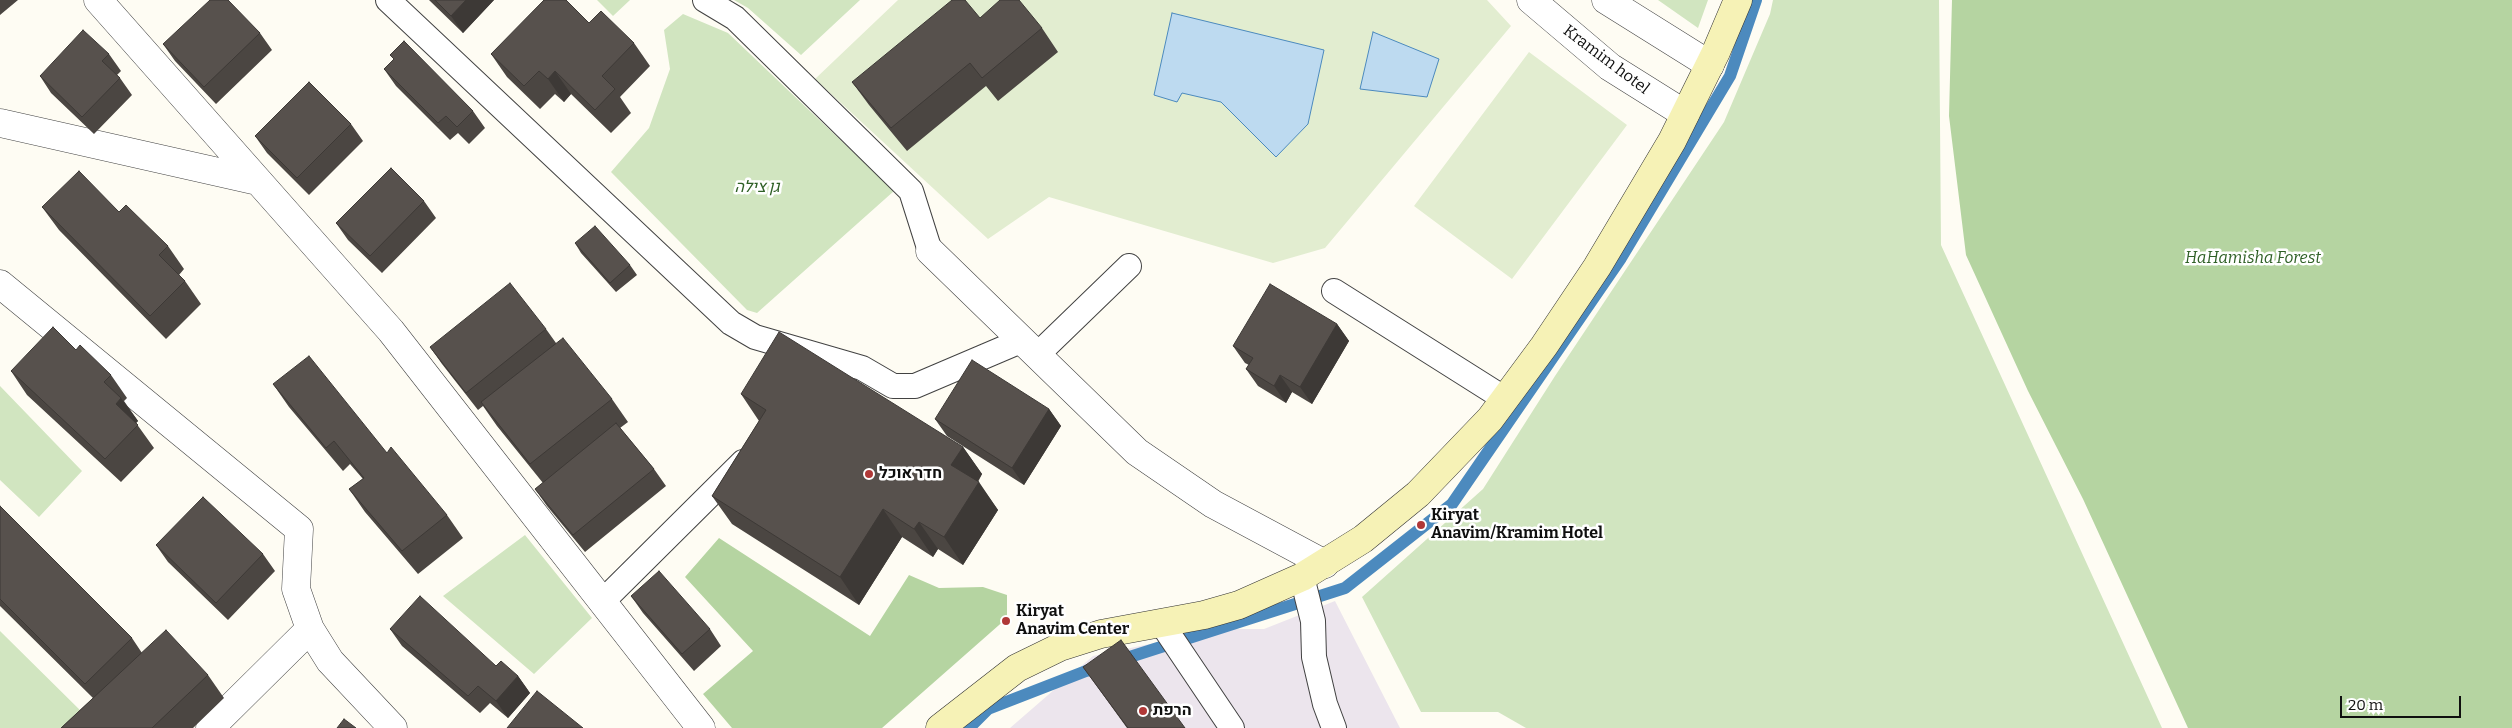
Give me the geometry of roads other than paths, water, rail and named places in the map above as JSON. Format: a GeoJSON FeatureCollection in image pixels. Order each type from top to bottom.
{"type":"FeatureCollection","features":[{"type":"Feature","properties":{"kind":"main road"},"geometry":{"type":"LineString","coordinates":[[940,728],[995,683],[1040,656],[1081,640],[1204,615],[1239,605],[1313,571],[1363,539],[1418,494],[1467,444],[1505,399],[1597,267],[1648,184],[1685,114],[1710,65],[1738,0]]}},
{"type":"Feature","properties":{"kind":"street"},"geometry":{"type":"LineString","coordinates":[[98,0],[392,331],[701,728]]}},
{"type":"Feature","properties":{"kind":"street","name":"Kramim hotel"},"geometry":{"type":"LineString","coordinates":[[1531,0],[1610,66],[1685,114]]}},
{"type":"Feature","properties":{"kind":"street"},"geometry":{"type":"LineString","coordinates":[[1606,0],[1710,65]]}},
{"type":"Feature","properties":{"kind":"street"},"geometry":{"type":"LineString","coordinates":[[0,123],[258,181]]}},
{"type":"Feature","properties":{"kind":"street"},"geometry":{"type":"LineString","coordinates":[[930,250],[1137,452],[1313,571]]}},
{"type":"Feature","properties":{"kind":"street"},"geometry":{"type":"LineString","coordinates":[[1,281],[300,529],[296,590],[310,629],[330,661],[393,728]]}},
{"type":"Feature","properties":{"kind":"street"},"geometry":{"type":"LineString","coordinates":[[210,728],[310,629]]}},
{"type":"Feature","properties":{"kind":"lane"},"geometry":{"type":"LineString","coordinates":[[388,0],[731,323],[756,337],[862,368],[893,386],[916,386],[1030,348],[1129,266]]}},
{"type":"Feature","properties":{"kind":"lane"},"geometry":{"type":"LineString","coordinates":[[705,0],[735,18],[911,190],[930,250]]}},
{"type":"Feature","properties":{"kind":"lane"},"geometry":{"type":"LineString","coordinates":[[1334,291],[1505,399]]}},
{"type":"Feature","properties":{"kind":"lane"},"geometry":{"type":"LineString","coordinates":[[602,602],[756,448]]}},
{"type":"Feature","properties":{"kind":"lane"},"geometry":{"type":"LineString","coordinates":[[1313,571],[1314,657],[1325,704],[1334,728]]}},
{"type":"Feature","properties":{"kind":"lane"},"geometry":{"type":"LineString","coordinates":[[1162,624],[1232,728]]}},
{"type":"Feature","properties":{"kind":"water"},"geometry":{"type":"Polygon","coordinates":[[[1172,13],[1324,50],[1308,124],[1276,157],[1221,102],[1182,93],[1177,102],[1154,95],[1172,13]]]}},
{"type":"Feature","properties":{"kind":"water"},"geometry":{"type":"Polygon","coordinates":[[[1373,32],[1439,59],[1427,97],[1360,89],[1373,32]]]}},
{"type":"Feature","properties":{"kind":"waterway"},"geometry":{"type":"LineString","coordinates":[[969,728],[988,709],[1086,671],[1345,588],[1452,504],[1621,258],[1730,76],[1756,0]]}},
{"type":"Feature","properties":{"kind":"place","name":"חדר אוכל"},"geometry":{"type":"Point","coordinates":[869,474]}},
{"type":"Feature","properties":{"kind":"place","name":"Kiryat Anavim/Kramim Hotel"},"geometry":{"type":"Point","coordinates":[1421,525]}},
{"type":"Feature","properties":{"kind":"place","name":"Kiryat Anavim Center"},"geometry":{"type":"Point","coordinates":[1006,621]}},
{"type":"Feature","properties":{"kind":"place","name":"הרפת"},"geometry":{"type":"Point","coordinates":[1143,711]}},
{"type":"Feature","properties":{"kind":"park label","name":"גן צילה"},"geometry":{"type":"Point","coordinates":[757,188]}},
{"type":"Feature","properties":{"kind":"park label","name":"HaHamisha Forest"},"geometry":{"type":"Point","coordinates":[2253,259]}}]}
